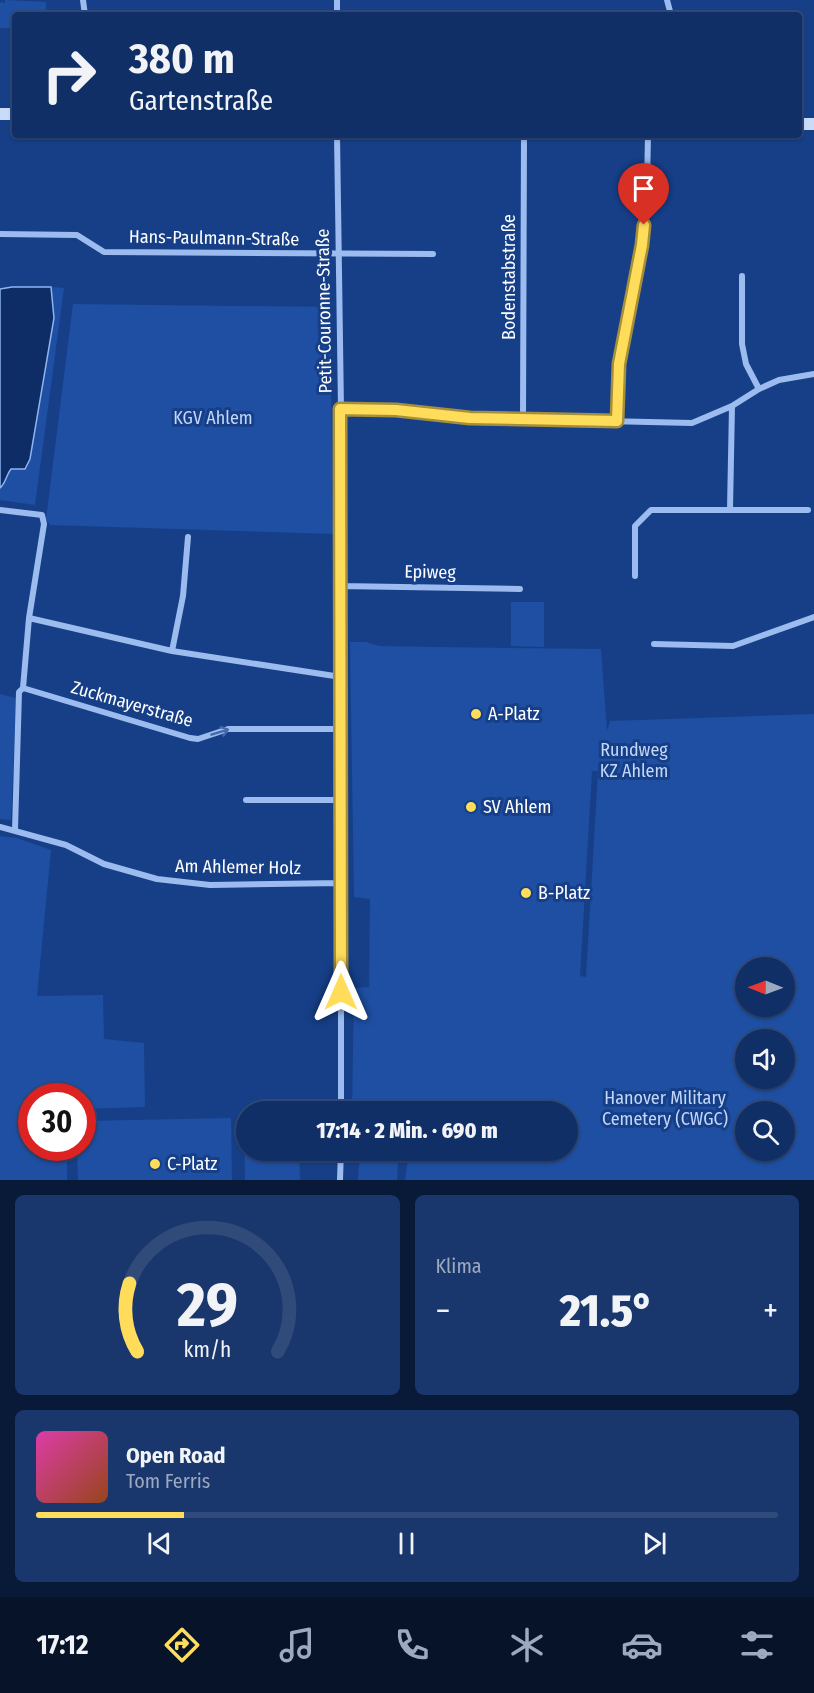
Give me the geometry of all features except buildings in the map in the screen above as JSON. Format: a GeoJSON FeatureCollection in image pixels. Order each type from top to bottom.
{"type":"FeatureCollection","features":[{"type":"Feature","properties":{"kind":"street","name":"Petit-Couronne-Straße"},"geometry":{"type":"LineString","coordinates":[[337,138],[342,800],[341,1101]]}},
{"type":"Feature","properties":{"kind":"street","name":"Bodenstabstraße"},"geometry":{"type":"LineString","coordinates":[[523,419],[524,138]]}},
{"type":"Feature","properties":{"kind":"street"},"geometry":{"type":"LineString","coordinates":[[617,421],[619,364],[642,245],[648,138]]}},
{"type":"Feature","properties":{"kind":"street","name":"Hans-Paulmann-Straße"},"geometry":{"type":"LineString","coordinates":[[0,234],[77,235],[104,252],[433,254]]}},
{"type":"Feature","properties":{"kind":"street"},"geometry":{"type":"LineString","coordinates":[[742,276],[742,344],[746,364],[759,389]]}},
{"type":"Feature","properties":{"kind":"street"},"geometry":{"type":"LineString","coordinates":[[340,409],[396,410],[470,418],[692,423],[732,406],[759,389],[779,380],[814,374]]}},
{"type":"Feature","properties":{"kind":"street"},"geometry":{"type":"LineString","coordinates":[[730,509],[732,406]]}},
{"type":"Feature","properties":{"kind":"street"},"geometry":{"type":"LineString","coordinates":[[0,510],[42,515],[44,524],[29,618],[22,688],[19,692],[15,830]]}},
{"type":"Feature","properties":{"kind":"street"},"geometry":{"type":"LineString","coordinates":[[635,576],[635,526],[651,510],[808,510]]}},
{"type":"Feature","properties":{"kind":"street"},"geometry":{"type":"LineString","coordinates":[[172,651],[183,596],[188,537]]}},
{"type":"Feature","properties":{"kind":"street","name":"Epiweg"},"geometry":{"type":"LineString","coordinates":[[340,586],[520,589]]}},
{"type":"Feature","properties":{"kind":"street"},"geometry":{"type":"LineString","coordinates":[[654,644],[732,646],[814,617]]}},
{"type":"Feature","properties":{"kind":"street"},"geometry":{"type":"LineString","coordinates":[[29,618],[172,651],[341,677]]}},
{"type":"Feature","properties":{"kind":"street","name":"Zuckmayerstraße"},"geometry":{"type":"LineString","coordinates":[[22,688],[190,738],[198,739],[228,729],[341,729]]}},
{"type":"Feature","properties":{"kind":"street"},"geometry":{"type":"LineString","coordinates":[[246,800],[342,800]]}},
{"type":"Feature","properties":{"kind":"street","name":"Am Ahlemer Holz"},"geometry":{"type":"LineString","coordinates":[[0,827],[66,845],[104,864],[157,879],[210,885],[341,883]]}},
{"type":"Feature","properties":{"kind":"street"},"geometry":{"type":"LineString","coordinates":[[340,1161],[340,1180]]}},
{"type":"Feature","properties":{"kind":"green space"},"geometry":{"type":"Polygon","coordinates":[[[5,0],[46,2],[46,12],[12,12],[12,28],[0,28],[0,2],[5,3],[5,0]]]}},
{"type":"Feature","properties":{"kind":"green space"},"geometry":{"type":"Polygon","coordinates":[[[51,287],[64,288],[35,505],[0,500],[0,488],[10,471],[25,469],[30,459],[54,318],[51,287]]]}},
{"type":"Feature","properties":{"kind":"green space","name":"KGV Ahlem"},"geometry":{"type":"Polygon","coordinates":[[[73,304],[330,307],[333,534],[50,525],[46,519],[73,304]]]}},
{"type":"Feature","properties":{"kind":"green space"},"geometry":{"type":"Polygon","coordinates":[[[511,602],[544,602],[544,647],[511,646],[511,602]]]}},
{"type":"Feature","properties":{"kind":"green space"},"geometry":{"type":"Polygon","coordinates":[[[350,642],[366,642],[379,646],[601,649],[607,731],[610,721],[814,714],[814,1180],[405,1180],[408,1161],[578,1161],[578,1101],[352,1101],[354,988],[369,987],[370,899],[354,897],[350,642]],[[592,771],[580,976],[586,977],[598,771],[592,771]]]}},
{"type":"Feature","properties":{"kind":"green space"},"geometry":{"type":"Polygon","coordinates":[[[0,694],[16,698],[11,820],[0,819],[0,694]]]}},
{"type":"Feature","properties":{"kind":"green space"},"geometry":{"type":"Polygon","coordinates":[[[0,836],[17,838],[51,850],[37,996],[103,995],[104,1039],[144,1043],[145,1107],[96,1109],[96,1083],[18,1083],[18,1161],[67,1161],[67,1180],[0,1180],[0,836]]]}},
{"type":"Feature","properties":{"kind":"green space","name":"C-Platz"},"geometry":{"type":"Polygon","coordinates":[[[231,1118],[232,1180],[78,1180],[77,1161],[96,1161],[96,1121],[231,1118]]]}},
{"type":"Feature","properties":{"kind":"green space"},"geometry":{"type":"Polygon","coordinates":[[[245,1161],[299,1161],[300,1180],[245,1180],[245,1161]]]}},
{"type":"Feature","properties":{"kind":"green space"},"geometry":{"type":"Polygon","coordinates":[[[359,1161],[398,1161],[397,1180],[358,1180],[359,1161]]]}},
{"type":"Feature","properties":{"kind":"shaded area"},"geometry":{"type":"Polygon","coordinates":[[[51,287],[54,318],[30,459],[25,469],[11,469],[0,488],[0,289],[51,287]]]}},
{"type":"Feature","properties":{"kind":"place","name":"A-Platz"},"geometry":{"type":"Point","coordinates":[476,714]}},
{"type":"Feature","properties":{"kind":"place","name":"SV Ahlem"},"geometry":{"type":"Point","coordinates":[471,807]}},
{"type":"Feature","properties":{"kind":"place","name":"B-Platz"},"geometry":{"type":"Point","coordinates":[526,893]}},
{"type":"Feature","properties":{"kind":"place","name":"C-Platz"},"geometry":{"type":"Point","coordinates":[155,1164]}},
{"type":"Feature","properties":{"kind":"route"},"geometry":{"type":"LineString","coordinates":[[341,992],[340,409],[396,410],[470,418],[617,421],[619,364],[644,225]]}},
{"type":"Feature","properties":{"kind":"park label","name":"Rundweg KZ Ahlem"},"geometry":{"type":"Point","coordinates":[634,760]}},
{"type":"Feature","properties":{"kind":"park label","name":"Hanover Military Cemetery (CWGC)"},"geometry":{"type":"Point","coordinates":[665,1108]}}]}
